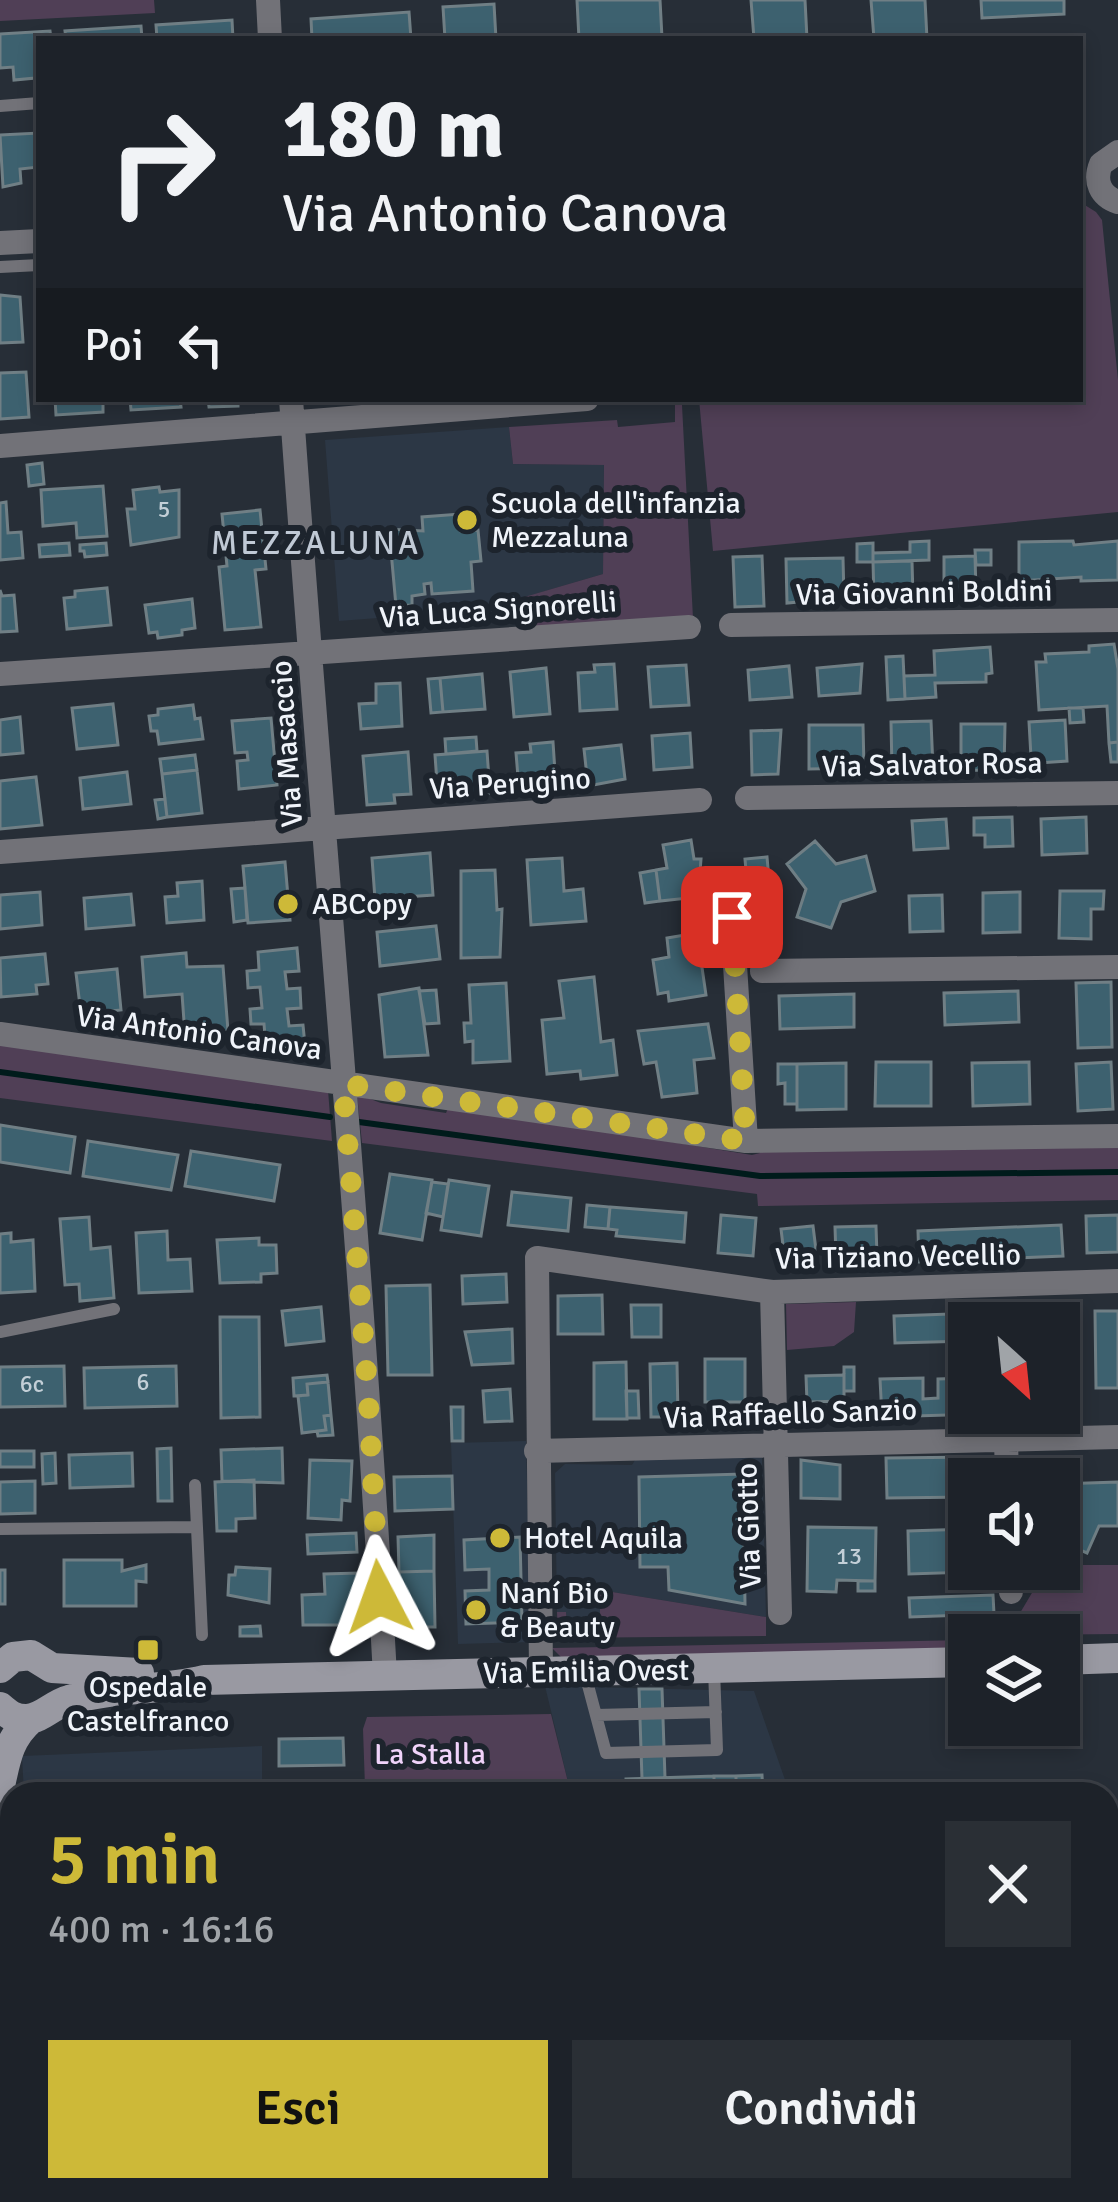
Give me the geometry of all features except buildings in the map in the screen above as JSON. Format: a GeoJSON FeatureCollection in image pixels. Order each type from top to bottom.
{"type":"FeatureCollection","features":[{"type":"Feature","properties":{"kind":"main road","name":"Via Emilia Ovest"},"geometry":{"type":"LineString","coordinates":[[0,1668],[22,1655],[39,1658],[52,1668],[82,1673],[176,1672],[204,1680]]}},
{"type":"Feature","properties":{"kind":"main road"},"geometry":{"type":"LineString","coordinates":[[1080,1659],[1118,1658]]}},
{"type":"Feature","properties":{"kind":"main road","name":"Via Emilia Ovest"},"geometry":{"type":"LineString","coordinates":[[41,1712],[94,1694],[174,1688],[204,1680],[948,1663]]}},
{"type":"Feature","properties":{"kind":"main road"},"geometry":{"type":"LineString","coordinates":[[1,1782],[8,1747],[17,1730],[41,1712],[58,1688],[52,1668]]}},
{"type":"Feature","properties":{"kind":"main road"},"geometry":{"type":"LineString","coordinates":[[0,1707],[14,1717],[41,1712]]}},
{"type":"Feature","properties":{"kind":"street"},"geometry":{"type":"LineString","coordinates":[[268,0],[270,36]]}},
{"type":"Feature","properties":{"kind":"street"},"geometry":{"type":"LineString","coordinates":[[1106,200],[1098,179],[1118,126]]}},
{"type":"Feature","properties":{"kind":"street"},"geometry":{"type":"LineString","coordinates":[[0,243],[36,241]]}},
{"type":"Feature","properties":{"kind":"street"},"geometry":{"type":"LineString","coordinates":[[0,446],[292,410],[507,402]]}},
{"type":"Feature","properties":{"kind":"street","name":"Via Masaccio"},"geometry":{"type":"LineString","coordinates":[[292,410],[368,1392],[385,1676]]}},
{"type":"Feature","properties":{"kind":"street","name":"Via Giovanni Boldini"},"geometry":{"type":"LineString","coordinates":[[731,625],[1118,620]]}},
{"type":"Feature","properties":{"kind":"street","name":"Via Luca Signorelli"},"geometry":{"type":"LineString","coordinates":[[0,674],[689,627]]}},
{"type":"Feature","properties":{"kind":"street","name":"Via Salvator Rosa"},"geometry":{"type":"LineString","coordinates":[[747,798],[1118,793]]}},
{"type":"Feature","properties":{"kind":"street","name":"Via Perugino"},"geometry":{"type":"LineString","coordinates":[[0,852],[700,800]]}},
{"type":"Feature","properties":{"kind":"street"},"geometry":{"type":"LineString","coordinates":[[732,917],[746,1141]]}},
{"type":"Feature","properties":{"kind":"street"},"geometry":{"type":"LineString","coordinates":[[762,971],[1118,967]]}},
{"type":"Feature","properties":{"kind":"street","name":"Via Antonio Canova"},"geometry":{"type":"LineString","coordinates":[[0,1034],[746,1141],[1118,1136]]}},
{"type":"Feature","properties":{"kind":"street","name":"Via Tiziano Vecellio"},"geometry":{"type":"LineString","coordinates":[[536,1451],[537,1258],[772,1292],[1118,1281]]}},
{"type":"Feature","properties":{"kind":"street","name":"Via Giotto"},"geometry":{"type":"LineString","coordinates":[[772,1292],[779,1613]]}},
{"type":"Feature","properties":{"kind":"street","name":"Via Raffaello Sanzio"},"geometry":{"type":"LineString","coordinates":[[536,1451],[1118,1437]]}},
{"type":"Feature","properties":{"kind":"street"},"geometry":{"type":"LineString","coordinates":[[1006,1439],[1006,1458]]}},
{"type":"Feature","properties":{"kind":"street"},"geometry":{"type":"LineString","coordinates":[[536,1451],[541,1672]]}},
{"type":"Feature","properties":{"kind":"lane"},"geometry":{"type":"LineString","coordinates":[[0,106],[36,104]]}},
{"type":"Feature","properties":{"kind":"lane"},"geometry":{"type":"LineString","coordinates":[[0,268],[36,265]]}},
{"type":"Feature","properties":{"kind":"lane"},"geometry":{"type":"LineString","coordinates":[[0,1332],[114,1309]]}},
{"type":"Feature","properties":{"kind":"lane"},"geometry":{"type":"LineString","coordinates":[[195,1485],[202,1635]]}},
{"type":"Feature","properties":{"kind":"lane"},"geometry":{"type":"LineString","coordinates":[[0,1529],[196,1527]]}},
{"type":"Feature","properties":{"kind":"lane"},"geometry":{"type":"LineString","coordinates":[[584,1672],[606,1753],[717,1750],[713,1669]]}},
{"type":"Feature","properties":{"kind":"lane"},"geometry":{"type":"LineString","coordinates":[[596,1715],[716,1712]]}},
{"type":"Feature","properties":{"kind":"shaded area","name":"Scuola dell'infanzia Mezzaluna"},"geometry":{"type":"Polygon","coordinates":[[[509,427],[513,464],[604,465],[603,574],[481,610],[339,621],[325,440],[509,427]]]}},
{"type":"Feature","properties":{"kind":"shaded area"},"geometry":{"type":"Polygon","coordinates":[[[526,1441],[531,1642],[458,1644],[451,1443],[526,1441]]]}},
{"type":"Feature","properties":{"kind":"shaded area"},"geometry":{"type":"Polygon","coordinates":[[[637,1457],[762,1458],[766,1617],[600,1590],[601,1626],[567,1626],[566,1612],[557,1612],[555,1473],[565,1464],[632,1465],[637,1457]]]}},
{"type":"Feature","properties":{"kind":"shaded area"},"geometry":{"type":"Polygon","coordinates":[[[545,1686],[754,1691],[786,1782],[568,1782],[545,1686]]]}},
{"type":"Feature","properties":{"kind":"shaded area"},"geometry":{"type":"Polygon","coordinates":[[[262,1746],[262,1782],[23,1782],[22,1756],[262,1746]]]}},
{"type":"Feature","properties":{"kind":"green space"},"geometry":{"type":"Polygon","coordinates":[[[0,0],[154,0],[155,13],[0,21],[0,0]]]}},
{"type":"Feature","properties":{"kind":"green space"},"geometry":{"type":"Polygon","coordinates":[[[1083,204],[1096,212],[1102,220],[1118,380],[1118,512],[713,551],[699,402],[1083,402],[1083,204]]]}},
{"type":"Feature","properties":{"kind":"green space"},"geometry":{"type":"Polygon","coordinates":[[[675,405],[682,405],[693,618],[524,630],[523,615],[499,617],[497,605],[603,574],[604,465],[513,464],[509,427],[617,420],[618,427],[675,422],[675,405]]]}},
{"type":"Feature","properties":{"kind":"green space"},"geometry":{"type":"Polygon","coordinates":[[[0,1042],[328,1090],[332,1141],[0,1098],[0,1042]]]}},
{"type":"Feature","properties":{"kind":"green space"},"geometry":{"type":"Polygon","coordinates":[[[357,1094],[381,1103],[446,1113],[449,1106],[752,1155],[760,1153],[760,1147],[1118,1142],[1118,1200],[758,1206],[757,1194],[362,1143],[357,1094]]]}},
{"type":"Feature","properties":{"kind":"green space"},"geometry":{"type":"Polygon","coordinates":[[[856,1302],[854,1332],[834,1346],[787,1350],[786,1304],[856,1302]]]}},
{"type":"Feature","properties":{"kind":"green space"},"geometry":{"type":"Polygon","coordinates":[[[1080,1565],[1118,1565],[1118,1634],[1080,1634],[1080,1614],[1019,1614],[1034,1590],[1080,1590],[1080,1565]]]}},
{"type":"Feature","properties":{"kind":"green space"},"geometry":{"type":"Polygon","coordinates":[[[600,1590],[766,1617],[766,1636],[558,1638],[557,1612],[566,1612],[567,1626],[600,1626],[600,1590]]]}},
{"type":"Feature","properties":{"kind":"green space"},"geometry":{"type":"Polygon","coordinates":[[[948,1640],[948,1651],[564,1660],[552,1648],[948,1640]]]}},
{"type":"Feature","properties":{"kind":"green space","name":"La Stalla"},"geometry":{"type":"Polygon","coordinates":[[[551,1714],[568,1782],[365,1782],[367,1717],[551,1714]]]}},
{"type":"Feature","properties":{"kind":"waterway"},"geometry":{"type":"LineString","coordinates":[[0,1072],[330,1117]]}},
{"type":"Feature","properties":{"kind":"waterway"},"geometry":{"type":"LineString","coordinates":[[359,1122],[760,1176],[1118,1172]]}},
{"type":"Feature","properties":{"kind":"place","name":"Scuola dell'infanzia Mezzaluna"},"geometry":{"type":"Point","coordinates":[467,520]}},
{"type":"Feature","properties":{"kind":"place","name":"ABCopy"},"geometry":{"type":"Point","coordinates":[288,904]}},
{"type":"Feature","properties":{"kind":"place","name":"Hotel Aquila"},"geometry":{"type":"Point","coordinates":[500,1538]}},
{"type":"Feature","properties":{"kind":"place","name":"Naní Bio & Beauty"},"geometry":{"type":"Point","coordinates":[476,1610]}},
{"type":"Feature","properties":{"kind":"place","name":"Ospedale Castelfranco"},"geometry":{"type":"Point","coordinates":[148,1650]}},
{"type":"Feature","properties":{"kind":"district","name":"MEZZALUNA"},"geometry":{"type":"Point","coordinates":[316,543]}},
{"type":"Feature","properties":{"kind":"route"},"geometry":{"type":"LineString","coordinates":[[379,1597],[343,1084],[746,1141],[732,917]]}}]}
